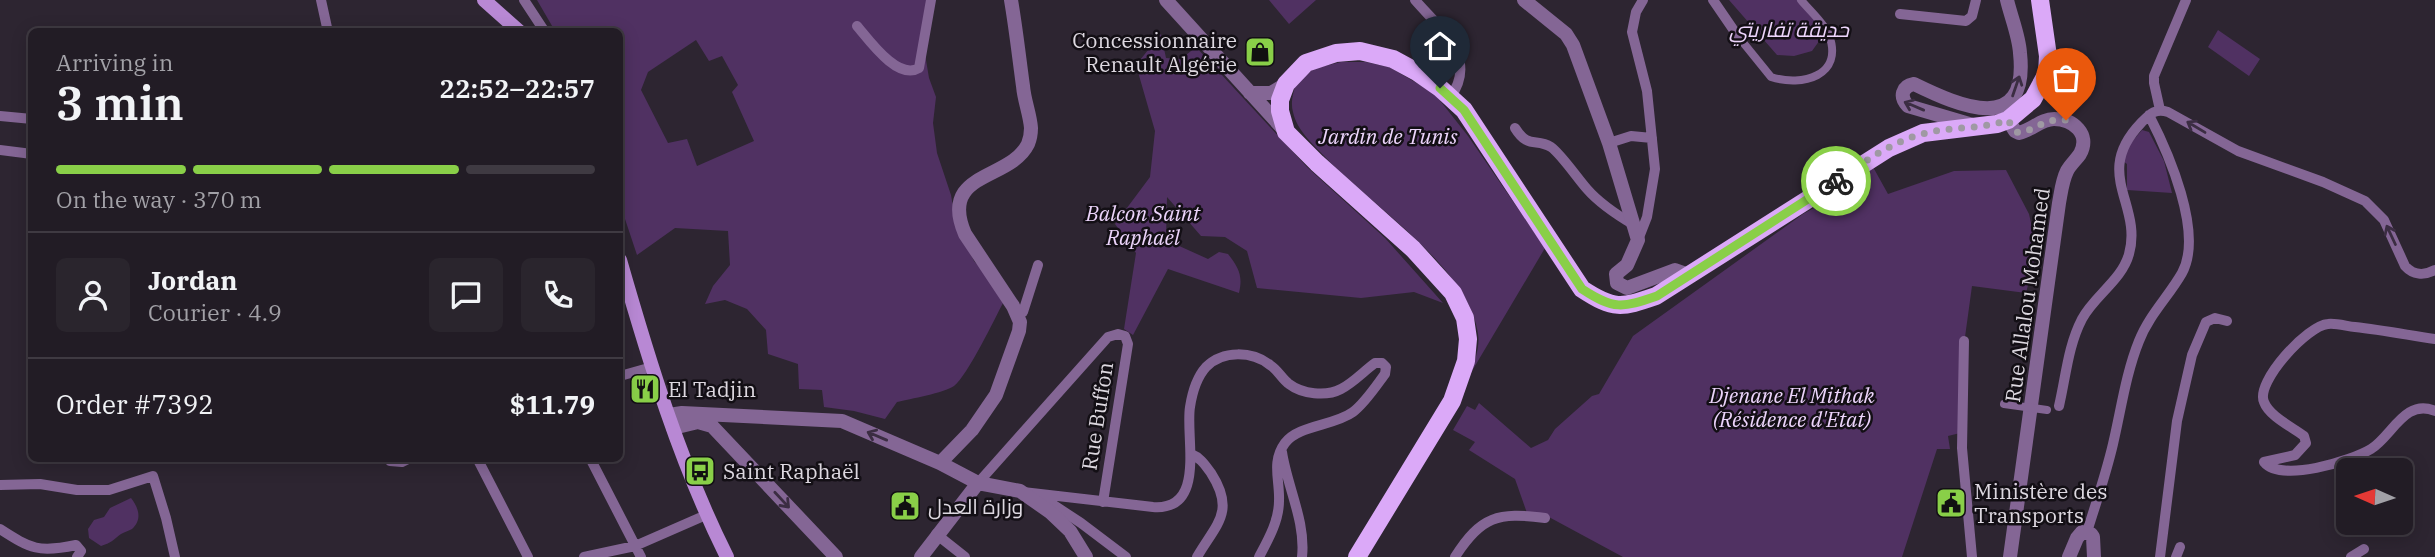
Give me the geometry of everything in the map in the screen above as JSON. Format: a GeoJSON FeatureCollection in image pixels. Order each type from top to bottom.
{"type":"FeatureCollection","features":[{"type":"Feature","properties":{"kind":"main road"},"geometry":{"type":"LineString","coordinates":[[484,0],[516,28]]}},
{"type":"Feature","properties":{"kind":"main road"},"geometry":{"type":"LineString","coordinates":[[1357,557],[1452,401],[1465,362],[1468,338],[1465,318],[1454,293],[1438,273],[1286,132],[1280,100],[1286,84],[1306,63],[1336,52],[1360,51],[1393,59],[1440,88],[1464,110],[1582,289],[1603,303],[1621,307],[1657,296],[1889,148],[1923,133],[1979,127],[2008,120],[2033,99],[2047,73],[2048,56],[2040,0]]}},
{"type":"Feature","properties":{"kind":"main road"},"geometry":{"type":"LineString","coordinates":[[623,271],[671,421],[706,515],[727,557]]}},
{"type":"Feature","properties":{"kind":"street"},"geometry":{"type":"LineString","coordinates":[[321,0],[327,28]]}},
{"type":"Feature","properties":{"kind":"street"},"geometry":{"type":"LineString","coordinates":[[524,0],[542,28]]}},
{"type":"Feature","properties":{"kind":"street"},"geometry":{"type":"LineString","coordinates":[[857,26],[884,57],[903,70],[914,71],[919,68],[932,0]]}},
{"type":"Feature","properties":{"kind":"street"},"geometry":{"type":"LineString","coordinates":[[940,463],[972,430],[996,395],[1017,340],[1020,322],[965,234],[958,208],[966,190],[1021,153],[1031,137],[1011,0]]}},
{"type":"Feature","properties":{"kind":"street"},"geometry":{"type":"LineString","coordinates":[[1166,0],[1286,132]]}},
{"type":"Feature","properties":{"kind":"street"},"geometry":{"type":"LineString","coordinates":[[1415,0],[1458,54],[1462,75],[1450,98]]}},
{"type":"Feature","properties":{"kind":"street"},"geometry":{"type":"LineString","coordinates":[[1524,0],[1566,34],[1573,45],[1609,143],[1636,232]]}},
{"type":"Feature","properties":{"kind":"street"},"geometry":{"type":"LineString","coordinates":[[1643,0],[1636,12],[1632,32],[1647,91],[1656,169],[1647,217],[1636,232],[1628,265],[1616,274],[1616,281],[1620,286],[1629,288],[1675,270],[1689,275]]}},
{"type":"Feature","properties":{"kind":"street"},"geometry":{"type":"LineString","coordinates":[[1713,0],[1771,77],[1803,82],[1816,78],[1830,61],[1830,41],[1828,33],[1801,0]]}},
{"type":"Feature","properties":{"kind":"street"},"geometry":{"type":"LineString","coordinates":[[1900,13],[1966,21],[1972,16],[1976,0]]}},
{"type":"Feature","properties":{"kind":"street"},"geometry":{"type":"LineString","coordinates":[[1979,127],[1908,106],[1902,94],[1906,87],[1914,84],[1947,100],[1985,110],[1996,109],[2010,101],[2020,79],[2021,52],[2007,0]]}},
{"type":"Feature","properties":{"kind":"street"},"geometry":{"type":"LineString","coordinates":[[2087,532],[2139,340],[2152,316],[2184,271],[2187,259],[2185,209],[2175,169],[2155,112],[2154,83],[2154,76],[2186,0]]}},
{"type":"Feature","properties":{"kind":"street"},"geometry":{"type":"LineString","coordinates":[[1250,93],[1271,93],[1286,84]]}},
{"type":"Feature","properties":{"kind":"street"},"geometry":{"type":"LineString","coordinates":[[2155,112],[2179,117],[2238,151],[2323,182],[2365,201],[2384,220],[2410,272],[2419,274],[2435,270]]}},
{"type":"Feature","properties":{"kind":"street"},"geometry":{"type":"LineString","coordinates":[[2004,404],[2053,408],[2079,325],[2124,267],[2129,254],[2130,230],[2121,190],[2121,151],[2125,141],[2155,112]]}},
{"type":"Feature","properties":{"kind":"street"},"geometry":{"type":"LineString","coordinates":[[0,116],[28,119]]}},
{"type":"Feature","properties":{"kind":"street","name":"Rue Allalou Mohamed"},"geometry":{"type":"LineString","coordinates":[[2008,120],[2019,133],[2045,121],[2066,120],[2076,124],[2083,141],[2079,155],[2066,174],[2059,203],[2010,557]]}},
{"type":"Feature","properties":{"kind":"street"},"geometry":{"type":"LineString","coordinates":[[1515,128],[1521,137],[1531,143],[1551,147],[1589,191],[1636,232]]}},
{"type":"Feature","properties":{"kind":"street"},"geometry":{"type":"LineString","coordinates":[[1609,143],[1631,136],[1652,138]]}},
{"type":"Feature","properties":{"kind":"street"},"geometry":{"type":"LineString","coordinates":[[0,150],[28,154]]}},
{"type":"Feature","properties":{"kind":"street"},"geometry":{"type":"LineString","coordinates":[[1017,314],[1023,312],[1038,265]]}},
{"type":"Feature","properties":{"kind":"street"},"geometry":{"type":"LineString","coordinates":[[623,294],[632,303]]}},
{"type":"Feature","properties":{"kind":"street"},"geometry":{"type":"LineString","coordinates":[[2160,557],[2173,444],[2192,355],[2206,322],[2215,318],[2227,321]]}},
{"type":"Feature","properties":{"kind":"street"},"geometry":{"type":"LineString","coordinates":[[2435,339],[2328,324],[2309,332],[2269,376],[2263,386],[2262,396],[2264,404],[2304,436],[2306,443],[2295,455],[2264,462],[2269,468],[2287,472],[2330,465],[2371,449],[2389,433],[2403,415],[2415,409],[2427,408],[2435,411]]}},
{"type":"Feature","properties":{"kind":"street","name":"Rue Buffon"},"geometry":{"type":"LineString","coordinates":[[978,483],[1108,337],[1118,334],[1125,336],[1128,344],[1103,502]]}},
{"type":"Feature","properties":{"kind":"street"},"geometry":{"type":"LineString","coordinates":[[1964,341],[1962,448],[1972,557]]}},
{"type":"Feature","properties":{"kind":"street"},"geometry":{"type":"LineString","coordinates":[[671,421],[678,413],[705,419],[842,421],[940,463],[978,483],[1020,491],[1160,508],[1179,500],[1186,488],[1191,454],[1190,408],[1197,384],[1207,367],[1223,356],[1233,354],[1259,359],[1271,365],[1290,385],[1314,393],[1340,390],[1375,363],[1380,363],[1384,366],[1385,374],[1354,412],[1317,428],[1299,431],[1281,449],[1276,467],[1279,502],[1273,531],[1259,557]]}},
{"type":"Feature","properties":{"kind":"street"},"geometry":{"type":"LineString","coordinates":[[623,375],[652,367]]}},
{"type":"Feature","properties":{"kind":"street"},"geometry":{"type":"LineString","coordinates":[[705,419],[836,557]]}},
{"type":"Feature","properties":{"kind":"street"},"geometry":{"type":"LineString","coordinates":[[1281,449],[1302,534],[1301,557]]}},
{"type":"Feature","properties":{"kind":"street"},"geometry":{"type":"LineString","coordinates":[[1191,454],[1201,460],[1213,477],[1224,509],[1220,524],[1197,557]]}},
{"type":"Feature","properties":{"kind":"street"},"geometry":{"type":"LineString","coordinates":[[479,462],[528,557]]}},
{"type":"Feature","properties":{"kind":"street"},"geometry":{"type":"LineString","coordinates":[[592,462],[641,557]]}},
{"type":"Feature","properties":{"kind":"street"},"geometry":{"type":"LineString","coordinates":[[0,485],[40,484],[77,490],[109,491],[153,477],[175,557]]}},
{"type":"Feature","properties":{"kind":"street"},"geometry":{"type":"LineString","coordinates":[[921,557],[936,534],[978,483]]}},
{"type":"Feature","properties":{"kind":"street"},"geometry":{"type":"LineString","coordinates":[[1020,491],[1051,512],[1070,531],[1086,557]]}},
{"type":"Feature","properties":{"kind":"street"},"geometry":{"type":"LineString","coordinates":[[1036,493],[1126,557]]}},
{"type":"Feature","properties":{"kind":"street"},"geometry":{"type":"LineString","coordinates":[[584,557],[635,546],[706,515]]}},
{"type":"Feature","properties":{"kind":"street"},"geometry":{"type":"LineString","coordinates":[[1455,557],[1478,526],[1500,516],[1545,518]]}},
{"type":"Feature","properties":{"kind":"street"},"geometry":{"type":"LineString","coordinates":[[0,529],[23,544],[42,550],[52,551],[76,545],[82,551],[77,557]]}},
{"type":"Feature","properties":{"kind":"street"},"geometry":{"type":"LineString","coordinates":[[2069,557],[2079,534],[2087,532],[2094,537],[2094,557]]}},
{"type":"Feature","properties":{"kind":"street"},"geometry":{"type":"LineString","coordinates":[[936,534],[965,557]]}},
{"type":"Feature","properties":{"kind":"street"},"geometry":{"type":"LineString","coordinates":[[2351,557],[2364,549]]}},
{"type":"Feature","properties":{"kind":"green space"},"geometry":{"type":"Polygon","coordinates":[[[537,0],[926,0],[925,54],[936,97],[933,123],[937,153],[951,195],[956,224],[974,261],[994,283],[1004,301],[974,359],[954,386],[927,396],[897,402],[885,419],[824,407],[822,390],[799,389],[798,364],[768,354],[766,330],[747,309],[725,300],[705,304],[713,286],[730,265],[728,231],[675,228],[637,255],[623,213],[623,28],[553,28],[537,0]],[[696,40],[648,72],[641,90],[668,143],[687,139],[697,166],[754,141],[732,92],[738,85],[722,56],[709,61],[696,40]]]}},
{"type":"Feature","properties":{"kind":"green space"},"geometry":{"type":"Polygon","coordinates":[[[1269,0],[1316,0],[1289,24],[1269,0]]]}},
{"type":"Feature","properties":{"kind":"green space","name":"حديقة تفاريتي"},"geometry":{"type":"Polygon","coordinates":[[[1729,0],[1801,0],[1820,25],[1822,37],[1812,51],[1794,56],[1777,55],[1729,0]]]}},
{"type":"Feature","properties":{"kind":"green space"},"geometry":{"type":"Polygon","coordinates":[[[2218,30],[2260,59],[2249,76],[2208,47],[2218,30]]]}},
{"type":"Feature","properties":{"kind":"green space","name":"Balcon Saint Raphaël"},"geometry":{"type":"Polygon","coordinates":[[[1161,34],[1166,58],[1181,59],[1196,47],[1307,167],[1385,238],[1443,303],[1414,292],[1361,298],[1257,288],[1247,251],[1225,237],[1201,236],[1167,197],[1166,240],[1208,259],[1219,252],[1228,254],[1239,272],[1239,293],[1168,269],[1133,335],[1124,329],[1136,253],[1115,224],[1150,177],[1155,131],[1136,65],[1161,34]]]}},
{"type":"Feature","properties":{"kind":"green space","name":"Jardin de Tunis"},"geometry":{"type":"Polygon","coordinates":[[[1341,62],[1366,62],[1389,67],[1434,93],[1468,136],[1545,248],[1472,371],[1478,348],[1478,334],[1471,310],[1457,286],[1416,239],[1327,159],[1295,119],[1292,104],[1297,80],[1316,68],[1341,62]]]}},
{"type":"Feature","properties":{"kind":"green space"},"geometry":{"type":"Polygon","coordinates":[[[2142,130],[2149,132],[2164,161],[2172,193],[2127,190],[2124,151],[2142,130]]]}},
{"type":"Feature","properties":{"kind":"green space","name":"Djenane El Mithak (Résidence d'Etat)"},"geometry":{"type":"Polygon","coordinates":[[[1873,167],[1888,194],[1954,171],[2006,170],[2029,214],[2037,250],[2026,293],[1972,286],[1965,337],[1960,433],[1948,436],[1950,449],[1937,449],[1902,557],[1623,557],[1547,516],[1527,513],[1515,479],[1469,450],[1475,442],[1453,430],[1467,406],[1475,410],[1479,403],[1531,448],[1548,440],[1555,429],[1592,396],[1599,394],[1633,336],[1803,214],[1846,190],[1873,167]]]}},
{"type":"Feature","properties":{"kind":"green space"},"geometry":{"type":"Polygon","coordinates":[[[131,498],[138,513],[132,529],[101,546],[89,538],[88,529],[94,520],[104,517],[110,508],[131,498]]]}},
{"type":"Feature","properties":{"kind":"way so far"},"geometry":{"type":"LineString","coordinates":[[1836,181],[1889,148],[1923,133],[1979,127],[2008,120],[2019,133],[2052,119],[2066,120]]}},
{"type":"Feature","properties":{"kind":"place","name":"Concessionnaire Renault Algérie"},"geometry":{"type":"Point","coordinates":[1260,52]}},
{"type":"Feature","properties":{"kind":"place","name":"El Tadjin"},"geometry":{"type":"Point","coordinates":[645,389]}},
{"type":"Feature","properties":{"kind":"place","name":"Saint Raphaël"},"geometry":{"type":"Point","coordinates":[700,471]}},
{"type":"Feature","properties":{"kind":"place","name":"Ministère des Transports"},"geometry":{"type":"Point","coordinates":[1951,503]}},
{"type":"Feature","properties":{"kind":"place","name":"وزارة العدل"},"geometry":{"type":"Point","coordinates":[905,506]}},
{"type":"Feature","properties":{"kind":"route"},"geometry":{"type":"LineString","coordinates":[[1440,88],[1464,110],[1524,197],[1550,243],[1582,289],[1612,306],[1631,306],[1657,296],[1836,181]]}}]}
